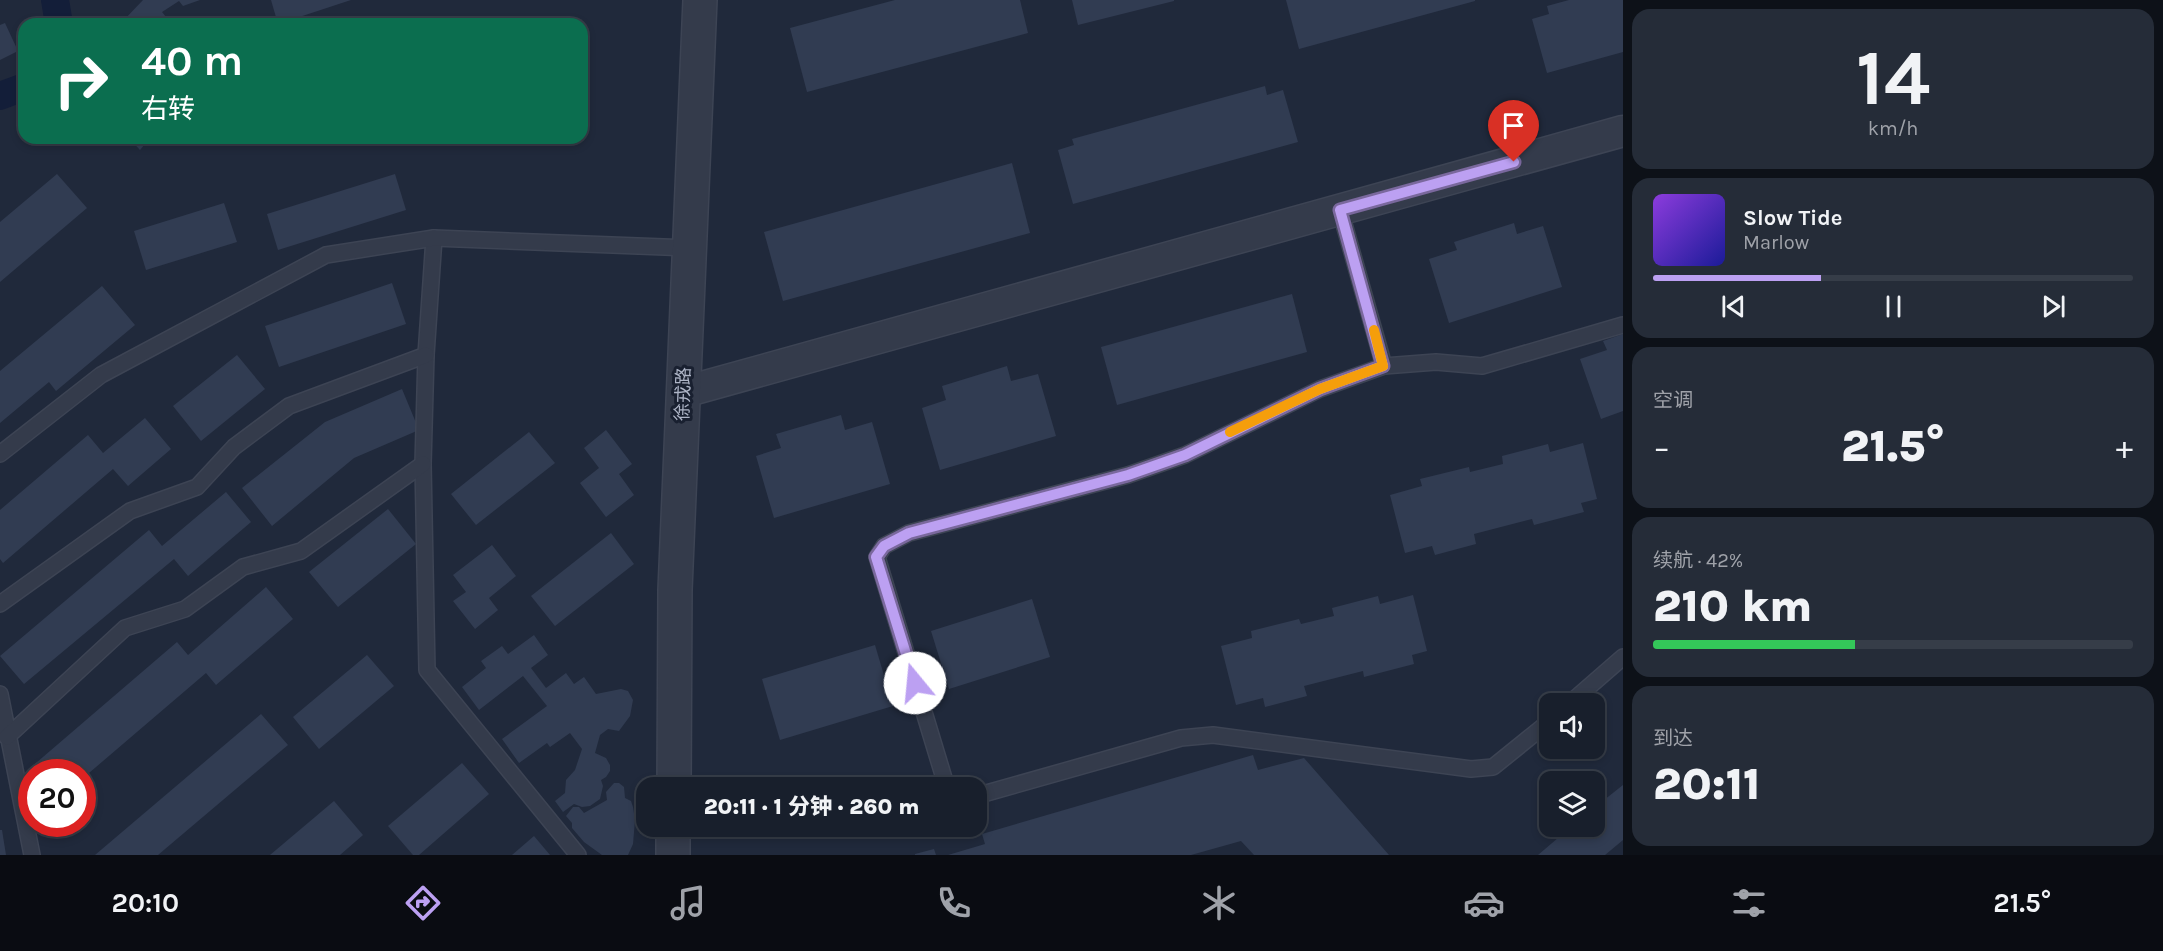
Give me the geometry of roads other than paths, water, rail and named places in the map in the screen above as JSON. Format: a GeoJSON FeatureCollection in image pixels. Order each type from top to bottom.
{"type":"FeatureCollection","features":[{"type":"Feature","properties":{"kind":"street","name":"徐戎路"},"geometry":{"type":"LineString","coordinates":[[674,777],[675,590],[700,0]]}},
{"type":"Feature","properties":{"kind":"street"},"geometry":{"type":"LineString","coordinates":[[684,392],[1623,131]]}},
{"type":"Feature","properties":{"kind":"street"},"geometry":{"type":"LineString","coordinates":[[673,855],[674,837]]}},
{"type":"Feature","properties":{"kind":"lane"},"geometry":{"type":"LineString","coordinates":[[1340,210],[1383,366]]}},
{"type":"Feature","properties":{"kind":"lane"},"geometry":{"type":"LineString","coordinates":[[434,238],[426,355],[423,464],[427,670],[578,855]]}},
{"type":"Feature","properties":{"kind":"lane"},"geometry":{"type":"LineString","coordinates":[[0,454],[101,375],[326,255],[434,238],[690,248]]}},
{"type":"Feature","properties":{"kind":"lane"},"geometry":{"type":"LineString","coordinates":[[944,777],[876,557],[884,546],[909,533],[1128,475],[1185,455],[1320,389],[1383,366],[1436,362],[1482,366],[1623,326]]}},
{"type":"Feature","properties":{"kind":"lane"},"geometry":{"type":"LineString","coordinates":[[0,603],[130,511],[197,487],[234,447],[289,405],[426,355]]}},
{"type":"Feature","properties":{"kind":"lane"},"geometry":{"type":"LineString","coordinates":[[7,737],[124,628],[185,609],[243,567],[301,551],[423,464]]}},
{"type":"Feature","properties":{"kind":"lane"},"geometry":{"type":"LineString","coordinates":[[1582,693],[1623,657]]}},
{"type":"Feature","properties":{"kind":"lane"},"geometry":{"type":"LineString","coordinates":[[0,694],[7,737],[7,769],[32,855]]}},
{"type":"Feature","properties":{"kind":"lane"},"geometry":{"type":"LineString","coordinates":[[987,793],[1181,738],[1213,735],[1471,769],[1492,768],[1539,730]]}},
{"type":"Feature","properties":{"kind":"waterway"},"geometry":{"type":"LineString","coordinates":[[55,0],[58,18]]}},
{"type":"Feature","properties":{"kind":"waterway"},"geometry":{"type":"LineString","coordinates":[[0,96],[18,89]]}}]}
